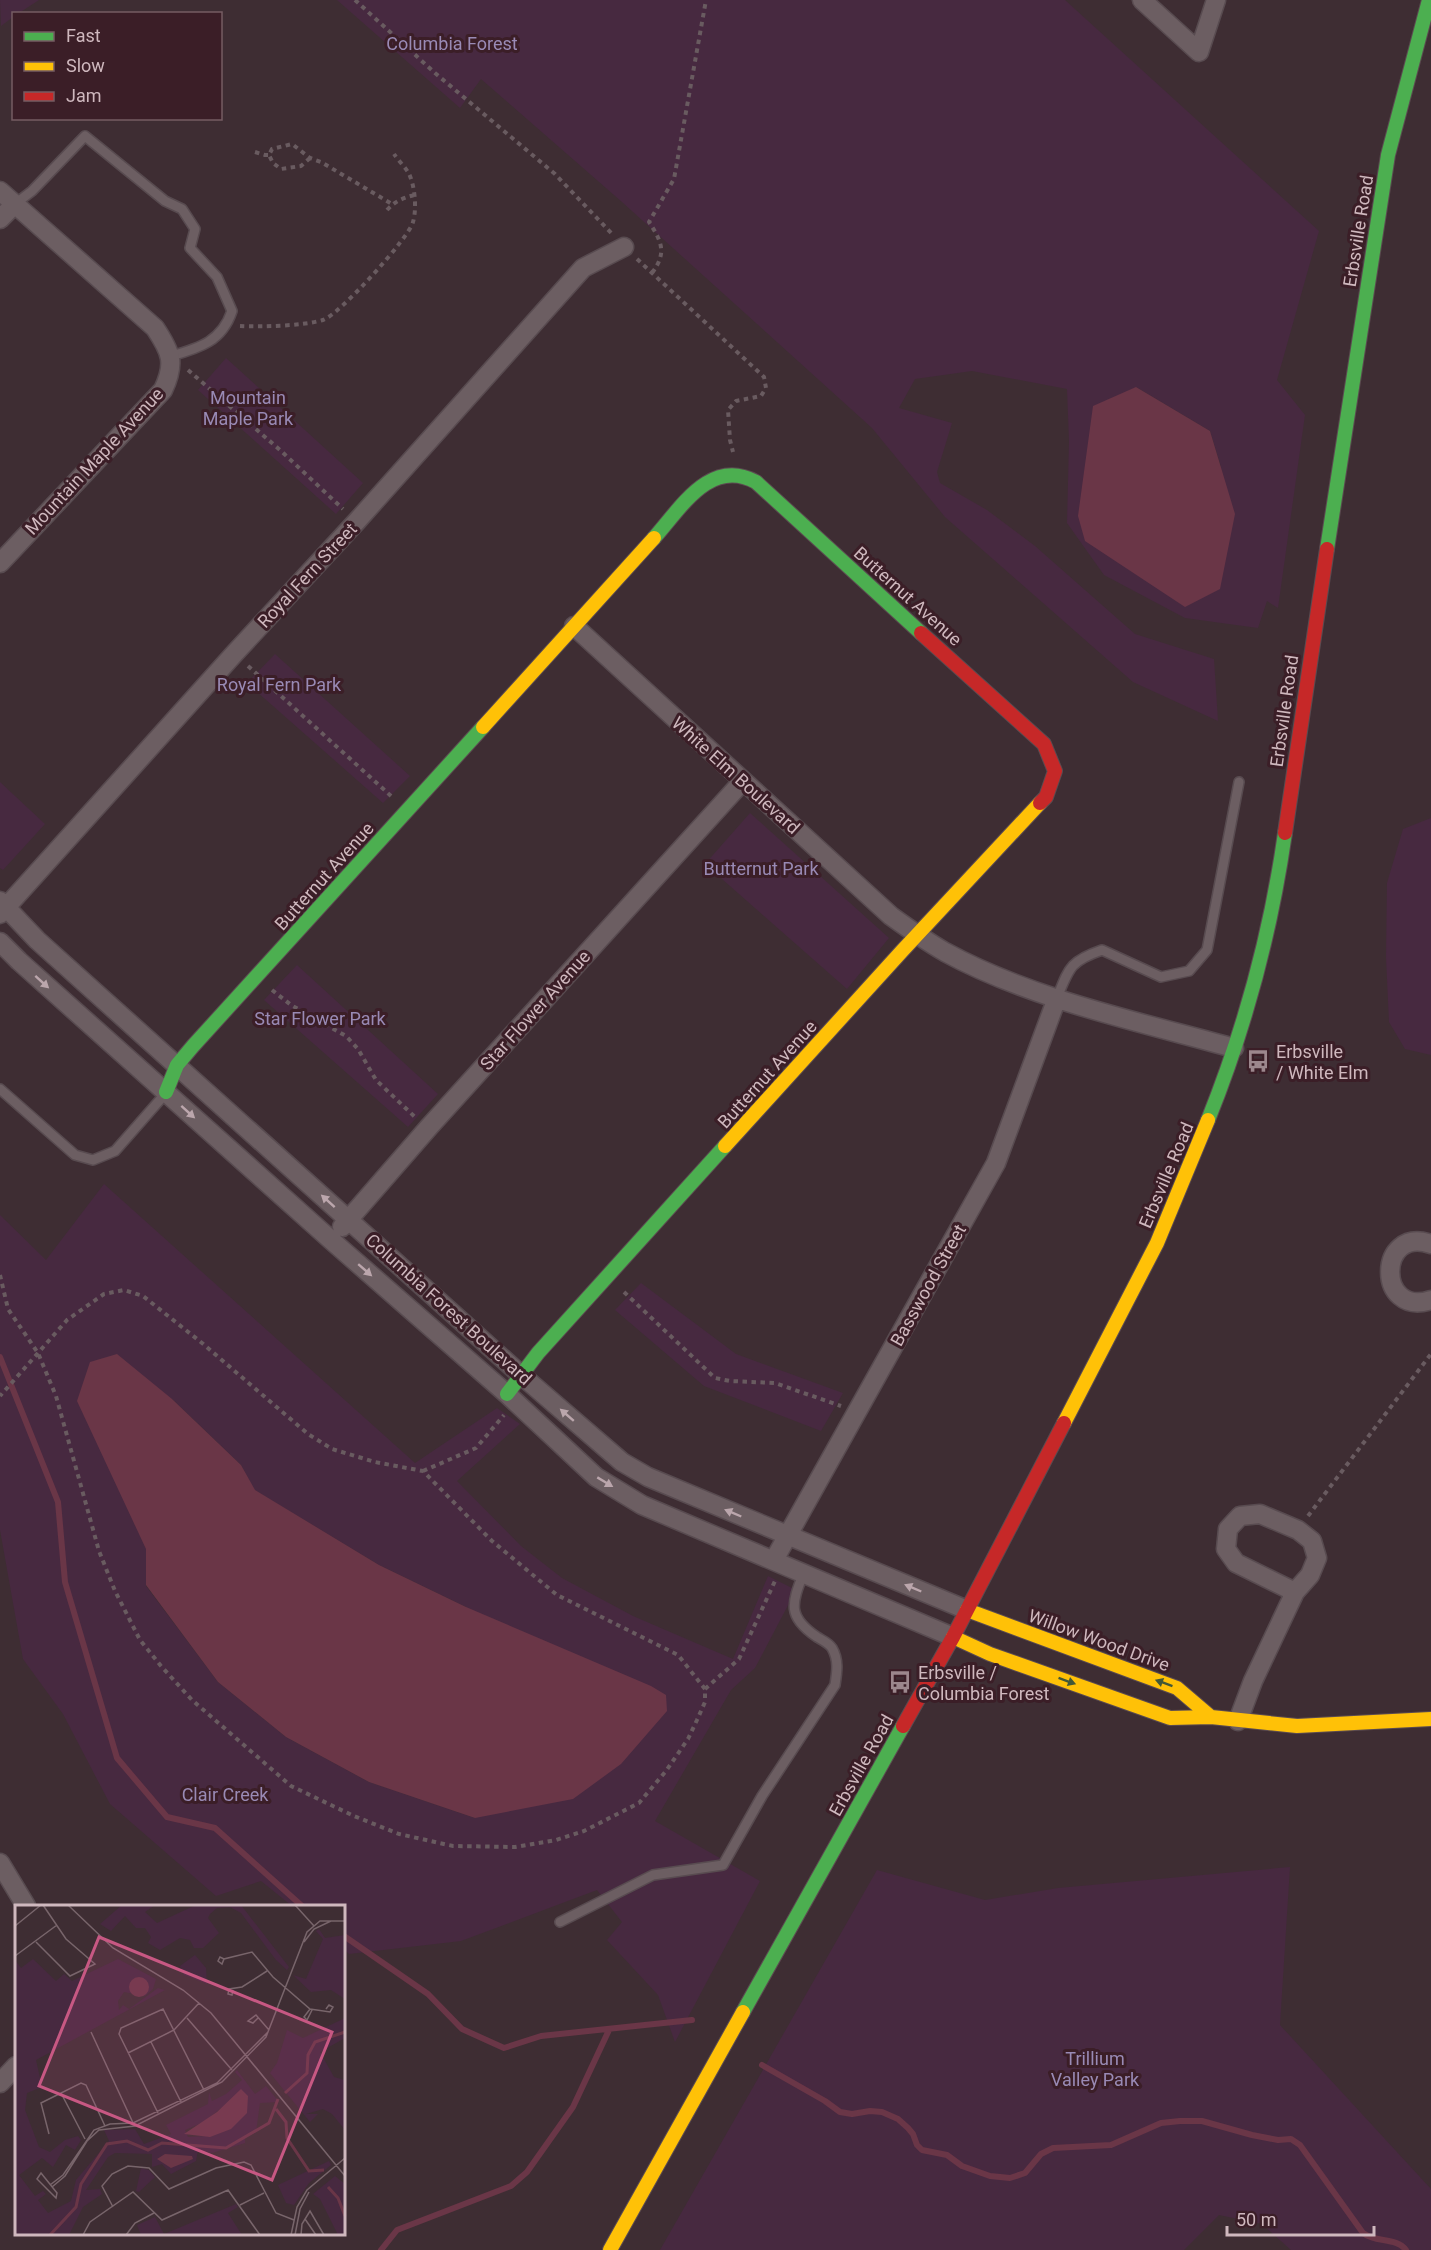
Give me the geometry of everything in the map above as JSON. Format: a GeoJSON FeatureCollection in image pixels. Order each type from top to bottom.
{"type":"FeatureCollection","features":[{"type":"Feature","properties":{"kind":"street"},"geometry":{"type":"LineString","coordinates":[[1142,0],[1199,52],[1216,0]]}},
{"type":"Feature","properties":{"kind":"street","name":"Erbsville Road"},"geometry":{"type":"LineString","coordinates":[[610,2250],[953,1637],[1156,1243],[1197,1148],[1234,1048],[1250,1000],[1279,873],[1310,650],[1388,155],[1430,0]]}},
{"type":"Feature","properties":{"kind":"street"},"geometry":{"type":"LineString","coordinates":[[0,191],[155,328],[171,356]]}},
{"type":"Feature","properties":{"kind":"street"},"geometry":{"type":"LineString","coordinates":[[0,219],[15,204]]}},
{"type":"Feature","properties":{"kind":"street","name":"Royal Fern Street"},"geometry":{"type":"LineString","coordinates":[[2,908],[357,521],[583,268],[624,247]]}},
{"type":"Feature","properties":{"kind":"street","name":"Mountain Maple Avenue"},"geometry":{"type":"LineString","coordinates":[[0,563],[162,390],[170,375],[171,356]]}},
{"type":"Feature","properties":{"kind":"street","name":"Butternut Avenue"},"geometry":{"type":"LineString","coordinates":[[166,1092],[177,1065],[193,1046],[700,487],[724,473],[746,476],[756,482],[1044,744],[1054,771],[1046,797],[917,935],[608,1276],[520,1374],[507,1394]]}},
{"type":"Feature","properties":{"kind":"street","name":"White Elm Boulevard"},"geometry":{"type":"LineString","coordinates":[[574,626],[742,782],[891,916],[917,935],[945,952],[985,971],[1057,998],[1234,1048]]}},
{"type":"Feature","properties":{"kind":"street","name":"Star Flower Avenue"},"geometry":{"type":"LineString","coordinates":[[331,1240],[429,1127],[742,782]]}},
{"type":"Feature","properties":{"kind":"street","name":"Columbia Forest Boulevard"},"geometry":{"type":"LineString","coordinates":[[2,908],[520,1374],[622,1462],[648,1477],[967,1610]]}},
{"type":"Feature","properties":{"kind":"street","name":"Columbia Forest Boulevard"},"geometry":{"type":"LineString","coordinates":[[0,942],[331,1240],[507,1394],[596,1477],[642,1505],[953,1637]]}},
{"type":"Feature","properties":{"kind":"street","name":"Basswood Street"},"geometry":{"type":"LineString","coordinates":[[778,1562],[788,1535],[996,1164],[1057,998]]}},
{"type":"Feature","properties":{"kind":"street"},"geometry":{"type":"LineString","coordinates":[[1431,1244],[1418,1241],[1401,1247],[1393,1256],[1389,1266],[1394,1289],[1402,1297],[1412,1302],[1431,1300]]}},
{"type":"Feature","properties":{"kind":"street"},"geometry":{"type":"LineString","coordinates":[[1238,1721],[1252,1681],[1295,1592],[1310,1575],[1317,1558],[1312,1541],[1298,1530],[1260,1514],[1240,1516],[1228,1529],[1226,1549],[1236,1563],[1295,1592]]}},
{"type":"Feature","properties":{"kind":"street","name":"Willow Wood Drive"},"geometry":{"type":"LineString","coordinates":[[967,1610],[1177,1688],[1211,1717]]}},
{"type":"Feature","properties":{"kind":"street"},"geometry":{"type":"LineString","coordinates":[[953,1637],[990,1654],[1170,1718],[1211,1717],[1298,1726],[1431,1719]]}},
{"type":"Feature","properties":{"kind":"street"},"geometry":{"type":"LineString","coordinates":[[0,1863],[25,1905]]}},
{"type":"Feature","properties":{"kind":"street"},"geometry":{"type":"LineString","coordinates":[[0,2083],[15,2067]]}},
{"type":"Feature","properties":{"kind":"lane"},"geometry":{"type":"LineString","coordinates":[[15,204],[32,192],[85,136],[165,201],[182,209],[195,229],[190,248],[217,277],[232,311],[228,325],[211,341],[171,356]]}},
{"type":"Feature","properties":{"kind":"lane"},"geometry":{"type":"LineString","coordinates":[[1057,998],[1069,969],[1083,956],[1102,950],[1161,977],[1189,971],[1207,950],[1239,782]]}},
{"type":"Feature","properties":{"kind":"lane"},"geometry":{"type":"LineString","coordinates":[[0,1089],[75,1155],[93,1160],[115,1151],[166,1092]]}},
{"type":"Feature","properties":{"kind":"lane"},"geometry":{"type":"LineString","coordinates":[[560,1922],[653,1875],[723,1865],[762,1796],[835,1685],[837,1663],[831,1646],[796,1619],[793,1607],[804,1572]]}},
{"type":"Feature","properties":{"kind":"path"},"geometry":{"type":"LineString","coordinates":[[355,0],[435,73],[555,174],[624,247],[764,377],[766,388],[761,396],[736,401],[728,410],[736,474]]}},
{"type":"Feature","properties":{"kind":"path"},"geometry":{"type":"LineString","coordinates":[[652,273],[660,261],[662,246],[649,222],[674,180],[706,0]]}},
{"type":"Feature","properties":{"kind":"path"},"geometry":{"type":"LineString","coordinates":[[269,154],[272,149],[292,144],[310,158],[321,162],[392,204]]}},
{"type":"Feature","properties":{"kind":"path"},"geometry":{"type":"LineString","coordinates":[[255,152],[269,154]]}},
{"type":"Feature","properties":{"kind":"path"},"geometry":{"type":"LineString","coordinates":[[269,154],[273,163],[281,169],[301,166],[310,158]]}},
{"type":"Feature","properties":{"kind":"path"},"geometry":{"type":"LineString","coordinates":[[228,325],[261,327],[325,320],[368,282],[413,224],[414,195],[409,174],[394,154]]}},
{"type":"Feature","properties":{"kind":"path"},"geometry":{"type":"LineString","coordinates":[[387,210],[392,204],[414,195]]}},
{"type":"Feature","properties":{"kind":"path"},"geometry":{"type":"LineString","coordinates":[[171,356],[280,450],[357,521]]}},
{"type":"Feature","properties":{"kind":"path"},"geometry":{"type":"LineString","coordinates":[[234,654],[407,811]]}},
{"type":"Feature","properties":{"kind":"path"},"geometry":{"type":"LineString","coordinates":[[256,978],[291,1005],[346,1036],[358,1049],[376,1080],[413,1116],[429,1127]]}},
{"type":"Feature","properties":{"kind":"path"},"geometry":{"type":"LineString","coordinates":[[0,1275],[8,1309],[38,1353],[62,1416],[99,1551],[115,1592],[140,1640],[192,1700],[291,1786],[354,1816],[399,1834],[453,1846],[515,1847],[556,1840],[606,1821],[639,1803],[666,1771],[688,1739],[705,1702],[705,1689],[678,1655],[557,1595],[492,1541],[423,1472],[375,1462],[332,1449],[308,1434],[143,1296],[124,1290],[104,1294],[67,1320],[38,1353],[17,1377],[0,1396]]}},
{"type":"Feature","properties":{"kind":"path"},"geometry":{"type":"LineString","coordinates":[[608,1276],[715,1378],[775,1383],[856,1412]]}},
{"type":"Feature","properties":{"kind":"path"},"geometry":{"type":"LineString","coordinates":[[1298,1530],[1431,1354]]}},
{"type":"Feature","properties":{"kind":"path"},"geometry":{"type":"LineString","coordinates":[[423,1472],[476,1448],[503,1416],[507,1394]]}},
{"type":"Feature","properties":{"kind":"path"},"geometry":{"type":"LineString","coordinates":[[705,1689],[739,1659],[778,1562]]}},
{"type":"Feature","properties":{"kind":"green space"},"geometry":{"type":"Polygon","coordinates":[[[0,0],[39,0],[21,12],[12,12],[12,18],[1,26],[0,0]]]}},
{"type":"Feature","properties":{"kind":"green space","name":"Columbia Forest"},"geometry":{"type":"Polygon","coordinates":[[[337,0],[1065,0],[1319,231],[1277,380],[1305,415],[1278,608],[1267,601],[1258,628],[1185,618],[1104,575],[1067,523],[1069,441],[1067,389],[972,371],[915,379],[899,408],[952,423],[937,472],[940,483],[987,510],[1035,546],[1135,634],[1214,659],[1218,721],[1133,682],[945,517],[872,428],[622,202],[481,79],[460,108],[337,0]],[[1136,387],[1221,467],[1210,431],[1136,387]]]}},
{"type":"Feature","properties":{"kind":"green space","name":"Mountain Maple Park"},"geometry":{"type":"Polygon","coordinates":[[[226,358],[363,483],[336,514],[198,390],[226,358]]]}},
{"type":"Feature","properties":{"kind":"green space","name":"Royal Fern Park"},"geometry":{"type":"Polygon","coordinates":[[[275,654],[410,776],[383,803],[247,683],[275,654]]]}},
{"type":"Feature","properties":{"kind":"green space"},"geometry":{"type":"Polygon","coordinates":[[[0,782],[45,824],[3,870],[0,868],[0,782]]]}},
{"type":"Feature","properties":{"kind":"green space","name":"Butternut Park"},"geometry":{"type":"Polygon","coordinates":[[[750,813],[889,938],[847,989],[705,864],[750,813]]]}},
{"type":"Feature","properties":{"kind":"green space"},"geometry":{"type":"Polygon","coordinates":[[[1431,818],[1431,1055],[1405,1049],[1389,1022],[1386,957],[1387,883],[1403,829],[1431,818]]]}},
{"type":"Feature","properties":{"kind":"green space","name":"Star Flower Park"},"geometry":{"type":"Polygon","coordinates":[[[297,965],[438,1094],[408,1127],[264,1000],[297,965]]]}},
{"type":"Feature","properties":{"kind":"green space","name":"Clair Creek"},"geometry":{"type":"Polygon","coordinates":[[[104,1184],[415,1463],[497,1408],[520,1424],[457,1481],[521,1546],[562,1578],[633,1616],[733,1659],[768,1576],[796,1590],[755,1668],[731,1690],[655,1821],[760,1881],[675,2042],[658,1995],[607,1940],[622,1922],[597,1890],[461,1941],[349,1954],[345,1950],[345,1905],[291,1905],[261,1881],[216,1896],[110,1804],[63,1714],[23,1659],[0,1530],[0,1215],[46,1260],[104,1184]],[[172,1399],[146,1549],[146,1586],[218,1682],[286,1737],[369,1782],[475,1818],[466,1607],[379,1565],[254,1490],[241,1465],[172,1399]]]}},
{"type":"Feature","properties":{"kind":"green space"},"geometry":{"type":"Polygon","coordinates":[[[641,1283],[736,1354],[843,1393],[821,1431],[704,1386],[615,1310],[641,1283]]]}},
{"type":"Feature","properties":{"kind":"green space","name":"Trillium Valley Park"},"geometry":{"type":"Polygon","coordinates":[[[1290,1867],[1280,2025],[1431,2189],[1431,2250],[1291,2250],[1262,2224],[1219,2215],[1184,2250],[660,2250],[877,1870],[985,1900],[1058,1888],[1290,1867]]]}},
{"type":"Feature","properties":{"kind":"shaded area"},"geometry":{"type":"Polygon","coordinates":[[[1136,387],[1210,431],[1235,514],[1220,589],[1185,607],[1085,541],[1078,516],[1093,406],[1136,387]]]}},
{"type":"Feature","properties":{"kind":"shaded area"},"geometry":{"type":"Polygon","coordinates":[[[117,1354],[172,1399],[241,1465],[255,1490],[379,1565],[466,1607],[651,1686],[666,1695],[667,1711],[621,1764],[573,1799],[475,1818],[369,1782],[286,1737],[218,1682],[146,1585],[146,1549],[77,1401],[90,1362],[117,1354]]]}},
{"type":"Feature","properties":{"kind":"waterway"},"geometry":{"type":"LineString","coordinates":[[0,1357],[58,1502],[65,1582],[117,1758],[167,1817],[215,1828],[301,1905]]}},
{"type":"Feature","properties":{"kind":"waterway"},"geometry":{"type":"LineString","coordinates":[[345,1937],[428,1994],[462,2029],[504,2048],[541,2036],[692,2020]]}},
{"type":"Feature","properties":{"kind":"waterway"},"geometry":{"type":"LineString","coordinates":[[381,2250],[397,2230],[511,2186],[527,2172],[573,2107],[609,2030]]}},
{"type":"Feature","properties":{"kind":"waterway","name":"Clair Creek"},"geometry":{"type":"LineString","coordinates":[[762,2065],[840,2112],[852,2114],[882,2112],[898,2119],[913,2134],[917,2145],[922,2150],[947,2155],[962,2166],[990,2176],[1010,2178],[1025,2173],[1041,2154],[1053,2148],[1111,2145],[1161,2123],[1202,2121],[1252,2135],[1278,2140],[1291,2139],[1300,2145],[1363,2233],[1397,2243],[1406,2250]]}},
{"type":"Feature","properties":{"kind":"traffic: fast"},"geometry":{"type":"LineString","coordinates":[[1327,549],[1388,155],[1429,0]]}},
{"type":"Feature","properties":{"kind":"traffic: fast"},"geometry":{"type":"LineString","coordinates":[[654,538],[698,489],[724,476],[740,476],[756,482],[921,633]]}},
{"type":"Feature","properties":{"kind":"traffic: fast"},"geometry":{"type":"LineString","coordinates":[[166,1092],[177,1065],[193,1046],[483,727]]}},
{"type":"Feature","properties":{"kind":"traffic: fast"},"geometry":{"type":"LineString","coordinates":[[1208,1120],[1234,1050],[1255,979],[1272,906],[1285,833]]}},
{"type":"Feature","properties":{"kind":"traffic: fast"},"geometry":{"type":"LineString","coordinates":[[507,1394],[538,1353],[725,1146]]}},
{"type":"Feature","properties":{"kind":"traffic: fast"},"geometry":{"type":"LineString","coordinates":[[743,2012],[903,1726]]}},
{"type":"Feature","properties":{"kind":"traffic: slow"},"geometry":{"type":"LineString","coordinates":[[483,727],[654,538]]}},
{"type":"Feature","properties":{"kind":"traffic: slow"},"geometry":{"type":"LineString","coordinates":[[725,1146],[1040,803]]}},
{"type":"Feature","properties":{"kind":"traffic: slow"},"geometry":{"type":"LineString","coordinates":[[1064,1423],[1157,1243],[1208,1120]]}},
{"type":"Feature","properties":{"kind":"traffic: slow"},"geometry":{"type":"LineString","coordinates":[[967,1610],[1177,1688],[1211,1717]]}},
{"type":"Feature","properties":{"kind":"traffic: slow"},"geometry":{"type":"LineString","coordinates":[[953,1637],[990,1654],[1170,1718],[1211,1717],[1297,1726],[1431,1719]]}},
{"type":"Feature","properties":{"kind":"traffic: slow"},"geometry":{"type":"LineString","coordinates":[[610,2250],[743,2012]]}},
{"type":"Feature","properties":{"kind":"traffic: jam"},"geometry":{"type":"LineString","coordinates":[[1285,833],[1327,549]]}},
{"type":"Feature","properties":{"kind":"traffic: jam"},"geometry":{"type":"LineString","coordinates":[[921,633],[1044,744],[1055,771],[1046,797],[1040,803]]}},
{"type":"Feature","properties":{"kind":"traffic: jam"},"geometry":{"type":"LineString","coordinates":[[903,1726],[953,1637],[1064,1423]]}},
{"type":"Feature","properties":{"kind":"place","name":"Erbsville / White Elm"},"geometry":{"type":"Point","coordinates":[1258,1061]}},
{"type":"Feature","properties":{"kind":"place","name":"Erbsville / Columbia Forest"},"geometry":{"type":"Point","coordinates":[900,1682]}}]}
